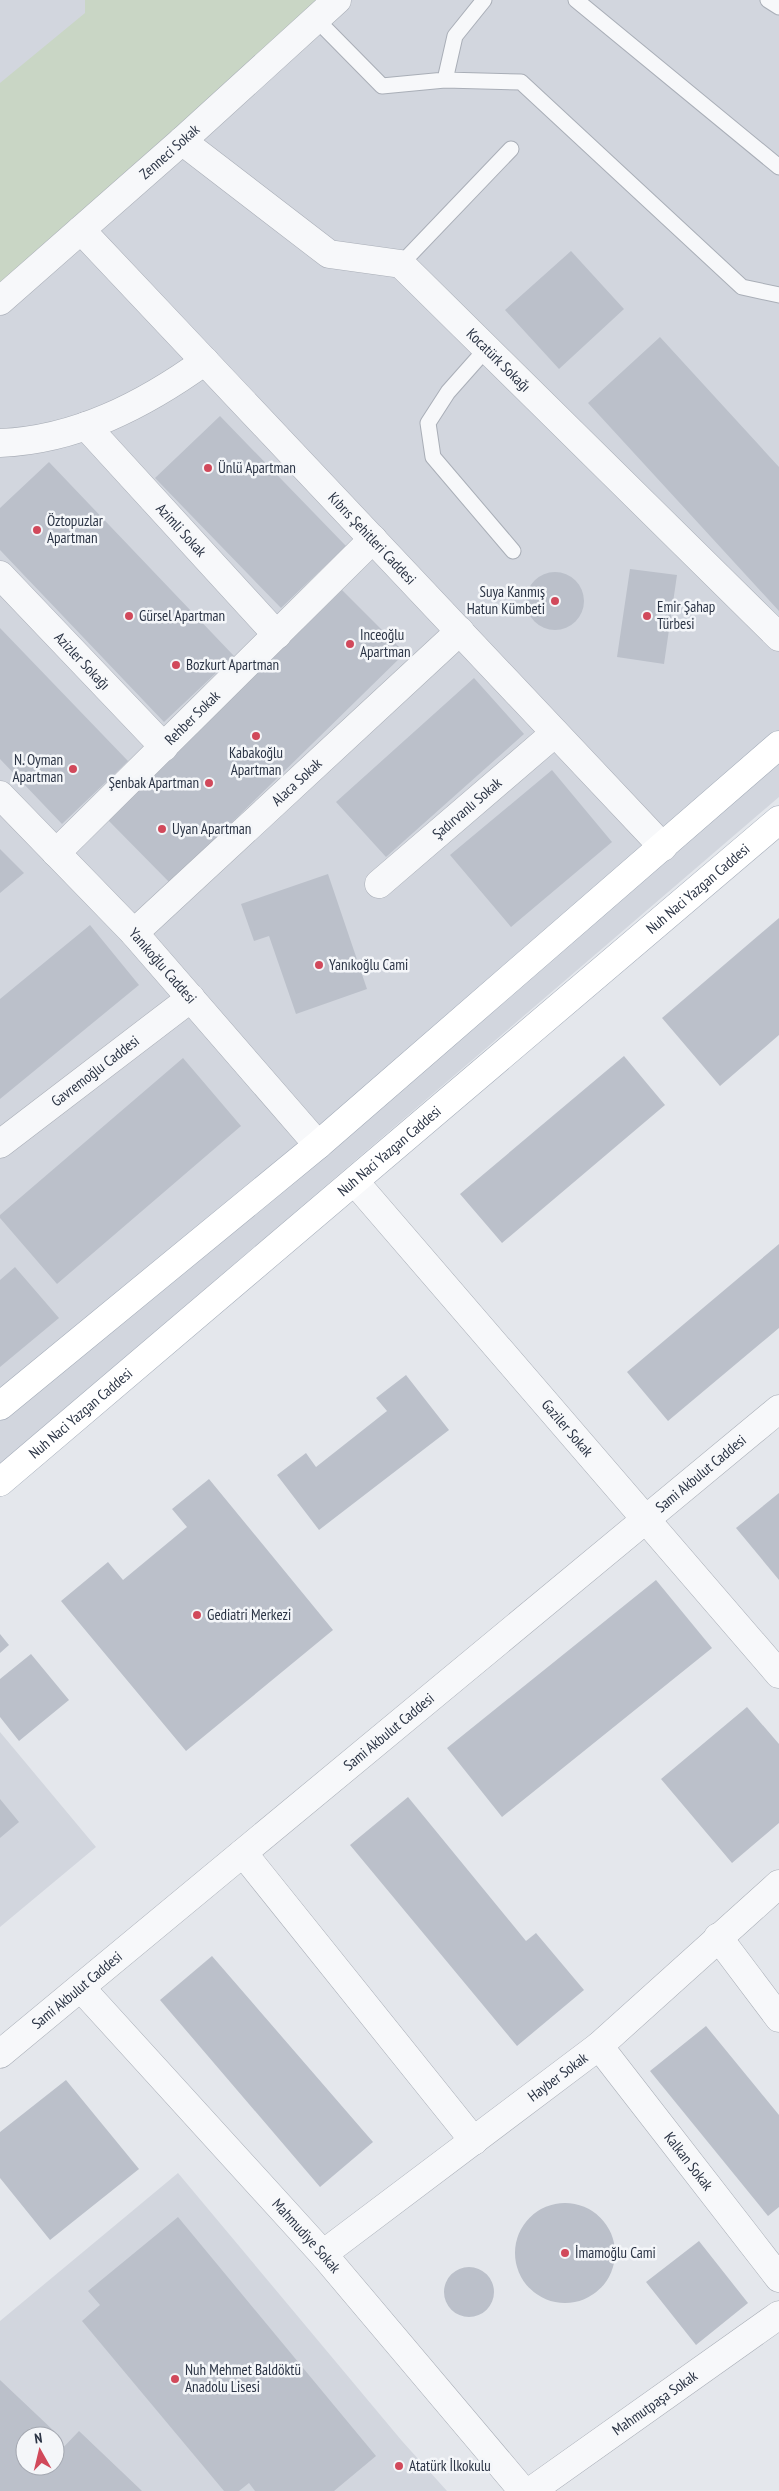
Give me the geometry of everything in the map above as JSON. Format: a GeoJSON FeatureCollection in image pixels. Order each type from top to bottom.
{"type":"FeatureCollection","features":[{"type":"Feature","properties":{"kind":"main road"},"geometry":{"type":"LineString","coordinates":[[0,1406],[318,1144],[779,745]]}},
{"type":"Feature","properties":{"kind":"main road","name":"Nuh Naci Yazgan Caddesi"},"geometry":{"type":"LineString","coordinates":[[0,1482],[779,820]]}},
{"type":"Feature","properties":{"kind":"street","name":"Zenneci Sokak"},"geometry":{"type":"LineString","coordinates":[[0,301],[182,141],[337,0]]}},
{"type":"Feature","properties":{"kind":"street"},"geometry":{"type":"LineString","coordinates":[[182,141],[329,254],[401,264]]}},
{"type":"Feature","properties":{"kind":"street","name":"Kıbrıs Şehitleri Caddesi"},"geometry":{"type":"LineString","coordinates":[[81,230],[663,847]]}},
{"type":"Feature","properties":{"kind":"street","name":"Kocatürk Sokağı"},"geometry":{"type":"LineString","coordinates":[[401,264],[779,637]]}},
{"type":"Feature","properties":{"kind":"street"},"geometry":{"type":"LineString","coordinates":[[0,443],[49,436],[86,426],[136,405],[168,388],[205,361]]}},
{"type":"Feature","properties":{"kind":"street","name":"Azimli Sokak"},"geometry":{"type":"LineString","coordinates":[[86,426],[277,635]]}},
{"type":"Feature","properties":{"kind":"street","name":"Rehber Sokak"},"geometry":{"type":"LineString","coordinates":[[56,853],[373,540]]}},
{"type":"Feature","properties":{"kind":"street","name":"Azizler Sokağı"},"geometry":{"type":"LineString","coordinates":[[0,575],[164,747]]}},
{"type":"Feature","properties":{"kind":"street","name":"Alaca Sokak"},"geometry":{"type":"LineString","coordinates":[[134,933],[460,631]]}},
{"type":"Feature","properties":{"kind":"street","name":"Şadırvanlı Sokak"},"geometry":{"type":"LineString","coordinates":[[379,884],[555,733]]}},
{"type":"Feature","properties":{"kind":"street","name":"Yanıkoğlu Caddesi"},"geometry":{"type":"LineString","coordinates":[[0,795],[134,933],[318,1144]]}},
{"type":"Feature","properties":{"kind":"street","name":"Gavremoğlu Caddesi"},"geometry":{"type":"LineString","coordinates":[[0,1144],[191,998]]}},
{"type":"Feature","properties":{"kind":"street","name":"Gaziler Sokak"},"geometry":{"type":"LineString","coordinates":[[355,1182],[779,1674]]}},
{"type":"Feature","properties":{"kind":"street","name":"Sami Akbulut Caddesi"},"geometry":{"type":"LineString","coordinates":[[0,2054],[779,1410]]}},
{"type":"Feature","properties":{"kind":"street"},"geometry":{"type":"LineString","coordinates":[[243,1853],[474,2141]]}},
{"type":"Feature","properties":{"kind":"street","name":"Hayber Sokak"},"geometry":{"type":"LineString","coordinates":[[323,2254],[599,2046],[779,1884]]}},
{"type":"Feature","properties":{"kind":"street"},"geometry":{"type":"LineString","coordinates":[[718,1937],[779,2018]]}},
{"type":"Feature","properties":{"kind":"street","name":"Mahmudiye Sokak"},"geometry":{"type":"LineString","coordinates":[[81,1988],[323,2254],[523,2491]]}},
{"type":"Feature","properties":{"kind":"street","name":"Kalkan Sokak"},"geometry":{"type":"LineString","coordinates":[[599,2046],[779,2278]]}},
{"type":"Feature","properties":{"kind":"street","name":"Mahmutpaşa Sokak"},"geometry":{"type":"LineString","coordinates":[[531,2491],[779,2315]]}},
{"type":"Feature","properties":{"kind":"lane"},"geometry":{"type":"LineString","coordinates":[[445,80],[455,36],[484,0]]}},
{"type":"Feature","properties":{"kind":"lane"},"geometry":{"type":"LineString","coordinates":[[576,0],[779,167]]}},
{"type":"Feature","properties":{"kind":"lane"},"geometry":{"type":"LineString","coordinates":[[768,0],[779,7]]}},
{"type":"Feature","properties":{"kind":"lane"},"geometry":{"type":"LineString","coordinates":[[316,19],[382,86],[445,80],[521,82],[742,287],[779,295]]}},
{"type":"Feature","properties":{"kind":"lane"},"geometry":{"type":"LineString","coordinates":[[401,264],[511,149]]}},
{"type":"Feature","properties":{"kind":"lane"},"geometry":{"type":"LineString","coordinates":[[487,348],[448,392],[428,423],[433,457],[514,550]]}},
{"type":"Feature","properties":{"kind":"shaded area"},"geometry":{"type":"Polygon","coordinates":[[[0,0],[779,0],[779,797],[0,1465],[0,0]]]}},
{"type":"Feature","properties":{"kind":"shaded area"},"geometry":{"type":"Polygon","coordinates":[[[0,1732],[96,1847],[0,1927],[0,1732]]]}},
{"type":"Feature","properties":{"kind":"shaded area","name":"Nuh Mehmet Baldöktü Anadolu Lisesi"},"geometry":{"type":"Polygon","coordinates":[[[178,2173],[402,2441],[447,2491],[0,2491],[0,2321],[178,2173]]]}},
{"type":"Feature","properties":{"kind":"green space"},"geometry":{"type":"Polygon","coordinates":[[[85,0],[337,0],[0,298],[0,83],[85,13],[85,0]]]}},
{"type":"Feature","properties":{"kind":"building"},"geometry":{"type":"Polygon","coordinates":[[[571,251],[624,309],[559,369],[505,310],[571,251]]]}},
{"type":"Feature","properties":{"kind":"building"},"geometry":{"type":"Polygon","coordinates":[[[660,337],[779,467],[779,611],[588,403],[660,337]]]}},
{"type":"Feature","properties":{"kind":"building"},"geometry":{"type":"Polygon","coordinates":[[[220,416],[346,546],[281,608],[155,478],[220,416]]]}},
{"type":"Feature","properties":{"kind":"building"},"geometry":{"type":"Polygon","coordinates":[[[49,462],[234,656],[164,722],[0,550],[0,508],[49,462]]]}},
{"type":"Feature","properties":{"kind":"building","name":"Emir Şahap Türbesi"},"geometry":{"type":"Polygon","coordinates":[[[630,569],[677,575],[664,664],[617,657],[630,569]]]}},
{"type":"Feature","properties":{"kind":"building","name":"Suya Kanmış Hatun Kümbeti"},"geometry":{"type":"Polygon","coordinates":[[[549,572],[561,572],[576,580],[584,595],[584,607],[576,622],[561,630],[549,630],[534,622],[526,607],[526,595],[534,580],[549,572]]]}},
{"type":"Feature","properties":{"kind":"building"},"geometry":{"type":"Polygon","coordinates":[[[342,590],[405,653],[170,883],[108,820],[342,590]]]}},
{"type":"Feature","properties":{"kind":"building"},"geometry":{"type":"Polygon","coordinates":[[[0,628],[128,761],[62,824],[0,759],[0,628]]]}},
{"type":"Feature","properties":{"kind":"building"},"geometry":{"type":"Polygon","coordinates":[[[474,678],[524,734],[386,857],[336,802],[474,678]]]}},
{"type":"Feature","properties":{"kind":"building"},"geometry":{"type":"Polygon","coordinates":[[[552,770],[612,842],[511,927],[450,855],[552,770]]]}},
{"type":"Feature","properties":{"kind":"building"},"geometry":{"type":"Polygon","coordinates":[[[0,849],[24,873],[0,893],[0,849]]]}},
{"type":"Feature","properties":{"kind":"building","name":"Yanıkoğlu Cami"},"geometry":{"type":"Polygon","coordinates":[[[328,874],[367,989],[296,1014],[269,936],[254,941],[241,904],[328,874]]]}},
{"type":"Feature","properties":{"kind":"building"},"geometry":{"type":"Polygon","coordinates":[[[779,918],[779,1035],[720,1086],[662,1018],[779,918]]]}},
{"type":"Feature","properties":{"kind":"building"},"geometry":{"type":"Polygon","coordinates":[[[90,925],[139,985],[0,1099],[0,999],[90,925]]]}},
{"type":"Feature","properties":{"kind":"building"},"geometry":{"type":"Polygon","coordinates":[[[624,1056],[665,1105],[502,1243],[460,1194],[624,1056]]]}},
{"type":"Feature","properties":{"kind":"building"},"geometry":{"type":"Polygon","coordinates":[[[183,1058],[241,1126],[57,1284],[0,1218],[0,1215],[183,1058]]]}},
{"type":"Feature","properties":{"kind":"building"},"geometry":{"type":"Polygon","coordinates":[[[779,1244],[779,1328],[668,1421],[627,1372],[779,1244]]]}},
{"type":"Feature","properties":{"kind":"building"},"geometry":{"type":"Polygon","coordinates":[[[15,1267],[59,1318],[0,1367],[0,1280],[15,1267]]]}},
{"type":"Feature","properties":{"kind":"building"},"geometry":{"type":"Polygon","coordinates":[[[406,1375],[449,1430],[319,1530],[277,1475],[306,1453],[316,1467],[387,1411],[376,1398],[406,1375]]]}},
{"type":"Feature","properties":{"kind":"building","name":"Gediatri Merkezi"},"geometry":{"type":"Polygon","coordinates":[[[209,1479],[333,1630],[186,1751],[61,1601],[108,1562],[123,1580],[187,1527],[172,1509],[209,1479]]]}},
{"type":"Feature","properties":{"kind":"building"},"geometry":{"type":"Polygon","coordinates":[[[779,1493],[779,1580],[736,1528],[779,1493]]]}},
{"type":"Feature","properties":{"kind":"building"},"geometry":{"type":"Polygon","coordinates":[[[656,1580],[712,1648],[502,1817],[447,1748],[656,1580]]]}},
{"type":"Feature","properties":{"kind":"building"},"geometry":{"type":"Polygon","coordinates":[[[0,1634],[9,1645],[0,1653],[0,1634]]]}},
{"type":"Feature","properties":{"kind":"building"},"geometry":{"type":"Polygon","coordinates":[[[31,1654],[69,1700],[19,1741],[0,1717],[0,1679],[31,1654]]]}},
{"type":"Feature","properties":{"kind":"building"},"geometry":{"type":"Polygon","coordinates":[[[747,1707],[779,1744],[779,1823],[732,1863],[661,1779],[747,1707]]]}},
{"type":"Feature","properties":{"kind":"building"},"geometry":{"type":"Polygon","coordinates":[[[408,1797],[526,1941],[536,1933],[584,1990],[517,2046],[350,1845],[408,1797]]]}},
{"type":"Feature","properties":{"kind":"building"},"geometry":{"type":"Polygon","coordinates":[[[0,1799],[19,1822],[0,1838],[0,1799]]]}},
{"type":"Feature","properties":{"kind":"building"},"geometry":{"type":"Polygon","coordinates":[[[212,1956],[373,2142],[320,2187],[160,2000],[212,1956]]]}},
{"type":"Feature","properties":{"kind":"building"},"geometry":{"type":"Polygon","coordinates":[[[706,2026],[779,2115],[779,2207],[768,2216],[650,2071],[706,2026]]]}},
{"type":"Feature","properties":{"kind":"building"},"geometry":{"type":"Polygon","coordinates":[[[66,2080],[139,2169],[50,2240],[0,2178],[0,2132],[66,2080]]]}},
{"type":"Feature","properties":{"kind":"building","name":"İmamoğlu Cami"},"geometry":{"type":"Polygon","coordinates":[[[565,2203],[575,2204],[593,2211],[607,2225],[614,2243],[614,2263],[607,2281],[593,2295],[575,2302],[565,2303],[555,2302],[537,2295],[523,2281],[516,2263],[515,2253],[516,2243],[523,2225],[537,2211],[555,2204],[565,2203]]]}},
{"type":"Feature","properties":{"kind":"building"},"geometry":{"type":"Polygon","coordinates":[[[178,2217],[376,2456],[334,2491],[255,2491],[249,2483],[239,2491],[224,2491],[82,2321],[100,2305],[88,2291],[178,2217]]]}},
{"type":"Feature","properties":{"kind":"building"},"geometry":{"type":"Polygon","coordinates":[[[699,2241],[748,2303],[696,2345],[646,2282],[699,2241]]]}},
{"type":"Feature","properties":{"kind":"building"},"geometry":{"type":"Polygon","coordinates":[[[469,2267],[483,2271],[490,2278],[494,2292],[490,2306],[483,2313],[469,2317],[455,2313],[448,2306],[444,2292],[448,2278],[455,2271],[469,2267]]]}},
{"type":"Feature","properties":{"kind":"building"},"geometry":{"type":"Polygon","coordinates":[[[0,2380],[49,2426],[15,2426],[15,2476],[65,2476],[65,2446],[79,2431],[142,2491],[0,2491],[0,2380]]]}},
{"type":"Feature","properties":{"kind":"place","name":"Ünlü Apartman"},"geometry":{"type":"Point","coordinates":[208,468]}},
{"type":"Feature","properties":{"kind":"place","name":"Öztopuzlar Apartman"},"geometry":{"type":"Point","coordinates":[37,530]}},
{"type":"Feature","properties":{"kind":"place","name":"Suya Kanmış Hatun Kümbeti"},"geometry":{"type":"Point","coordinates":[555,601]}},
{"type":"Feature","properties":{"kind":"place","name":"Gürsel Apartman"},"geometry":{"type":"Point","coordinates":[129,616]}},
{"type":"Feature","properties":{"kind":"place","name":"Emir Şahap Türbesi"},"geometry":{"type":"Point","coordinates":[647,616]}},
{"type":"Feature","properties":{"kind":"place","name":"Inceoğlu Apartman"},"geometry":{"type":"Point","coordinates":[350,644]}},
{"type":"Feature","properties":{"kind":"place","name":"Bozkurt Apartman"},"geometry":{"type":"Point","coordinates":[176,665]}},
{"type":"Feature","properties":{"kind":"place","name":"Kabakoğlu Apartman"},"geometry":{"type":"Point","coordinates":[256,736]}},
{"type":"Feature","properties":{"kind":"place","name":"N. Oyman Apartman"},"geometry":{"type":"Point","coordinates":[73,769]}},
{"type":"Feature","properties":{"kind":"place","name":"Şenbak Apartman"},"geometry":{"type":"Point","coordinates":[209,783]}},
{"type":"Feature","properties":{"kind":"place","name":"Uyan Apartman"},"geometry":{"type":"Point","coordinates":[162,829]}},
{"type":"Feature","properties":{"kind":"place","name":"Yanıkoğlu Cami"},"geometry":{"type":"Point","coordinates":[319,965]}},
{"type":"Feature","properties":{"kind":"place","name":"Gediatri Merkezi"},"geometry":{"type":"Point","coordinates":[197,1615]}},
{"type":"Feature","properties":{"kind":"place","name":"İmamoğlu Cami"},"geometry":{"type":"Point","coordinates":[565,2253]}},
{"type":"Feature","properties":{"kind":"place","name":"Nuh Mehmet Baldöktü Anadolu Lisesi"},"geometry":{"type":"Point","coordinates":[175,2379]}},
{"type":"Feature","properties":{"kind":"place","name":"Atatürk İlkokulu"},"geometry":{"type":"Point","coordinates":[399,2466]}}]}
